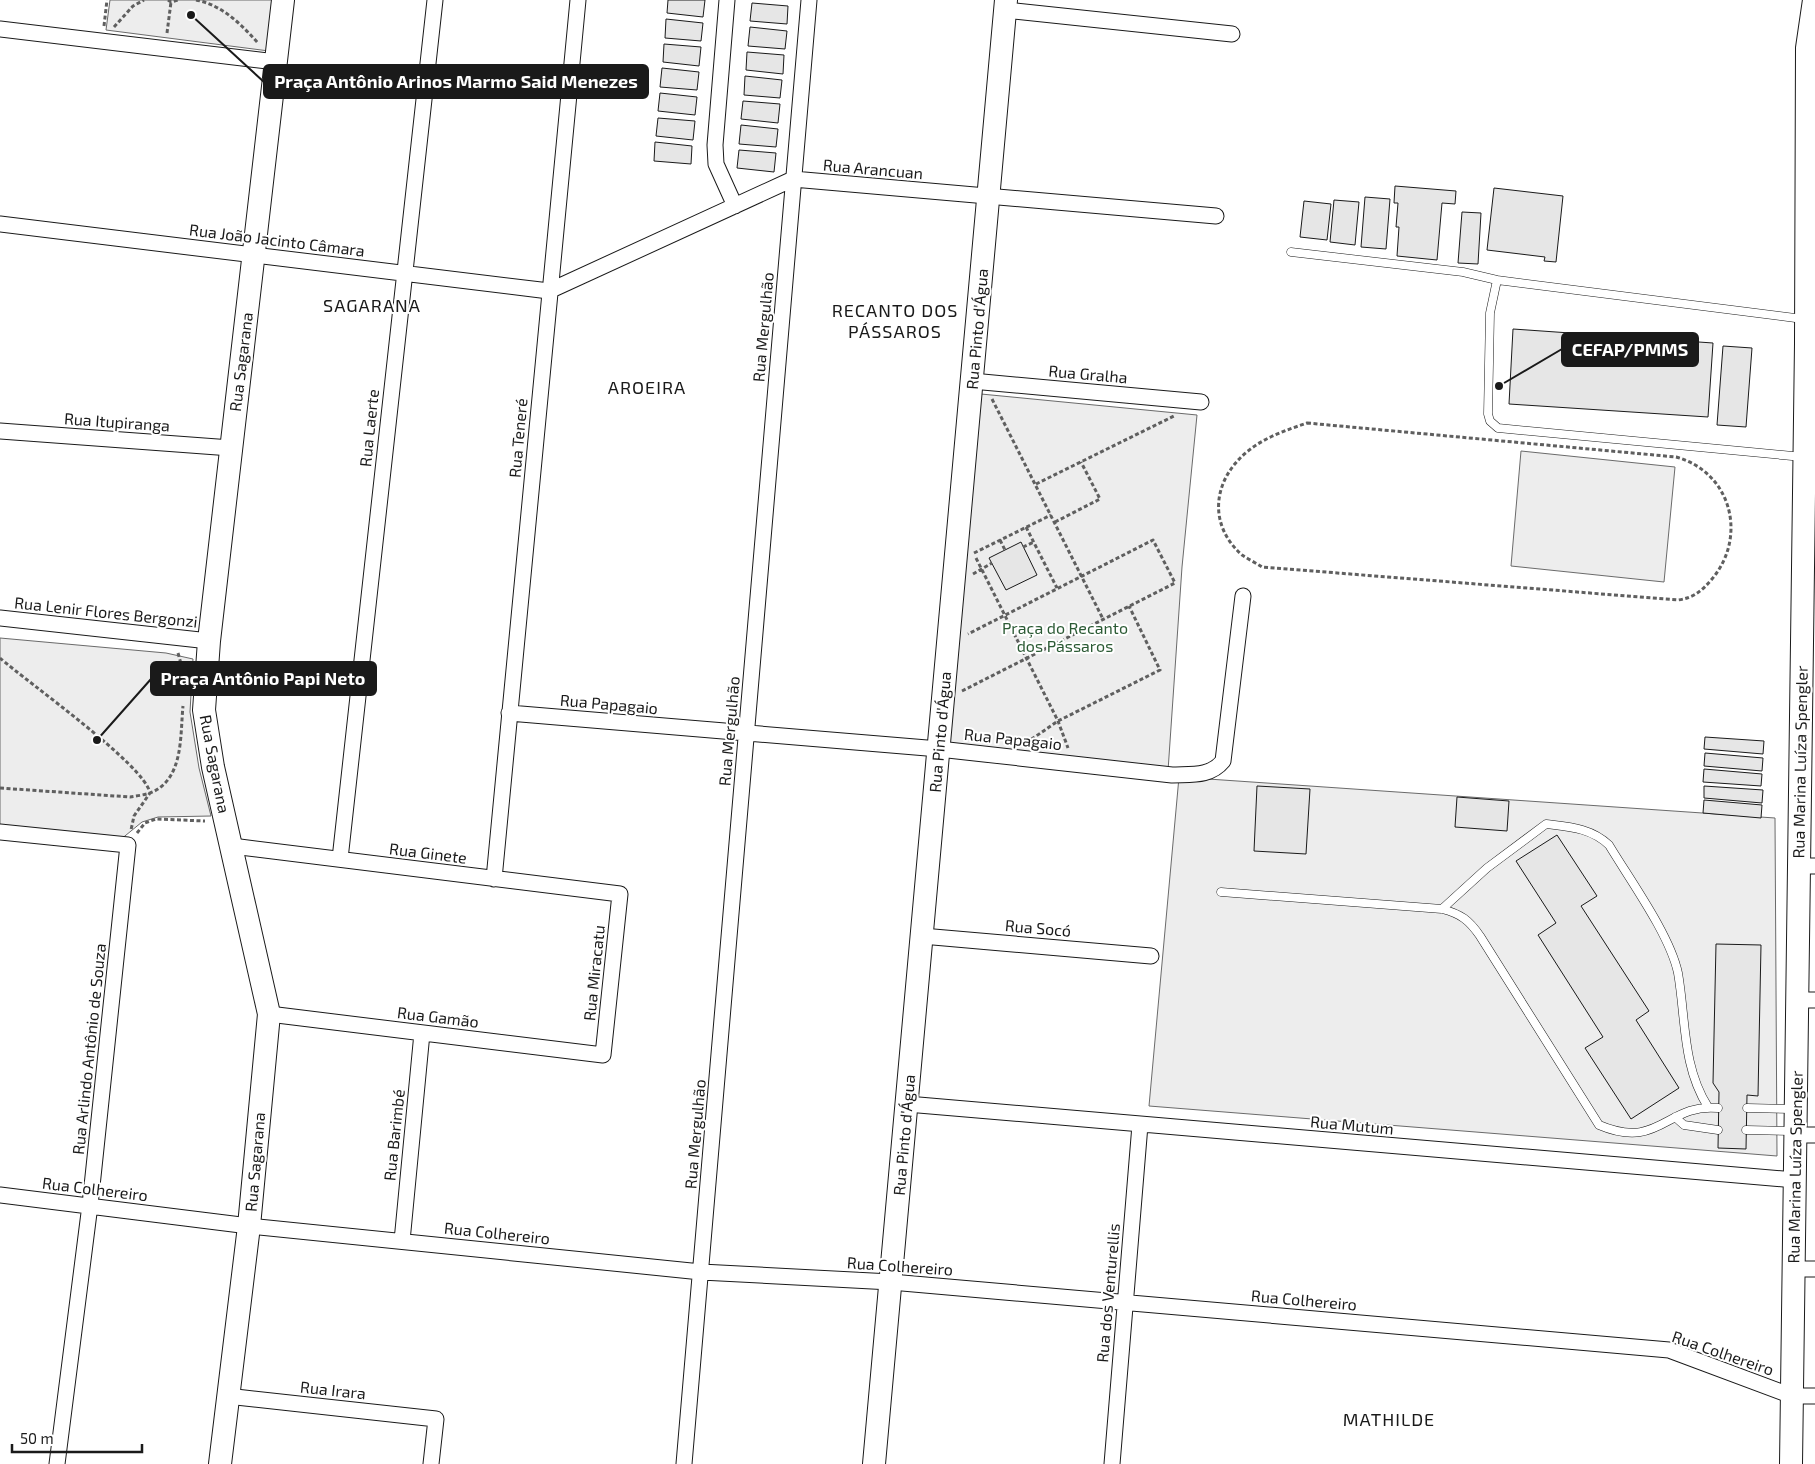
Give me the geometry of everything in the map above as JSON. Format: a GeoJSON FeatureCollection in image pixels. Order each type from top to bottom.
{"type":"FeatureCollection","features":[{"type":"Feature","properties":{"kind":"street","name":"Rua Sagarana"},"geometry":{"type":"LineString","coordinates":[[220,1464],[249,1226],[269,1014],[213,767],[204,710],[209,641],[283,0]]}},
{"type":"Feature","properties":{"kind":"street","name":"Rua Laerte"},"geometry":{"type":"LineString","coordinates":[[340,859],[435,0]]}},
{"type":"Feature","properties":{"kind":"street","name":"Rua Teneré"},"geometry":{"type":"LineString","coordinates":[[494,879],[578,0]]}},
{"type":"Feature","properties":{"kind":"street"},"geometry":{"type":"LineString","coordinates":[[727,0],[715,145],[716,164],[735,206]]}},
{"type":"Feature","properties":{"kind":"street","name":"Rua Mergulhão"},"geometry":{"type":"LineString","coordinates":[[684,1464],[808,0]]}},
{"type":"Feature","properties":{"kind":"street","name":"Rua Marina Luíza Spengler"},"geometry":{"type":"LineString","coordinates":[[1791,1464],[1792,1396],[1804,1269],[1795,1180],[1802,1134],[1796,1109],[1806,1000],[1811,48],[1814,0]]}},
{"type":"Feature","properties":{"kind":"street"},"geometry":{"type":"LineString","coordinates":[[1006,5],[1232,34]]}},
{"type":"Feature","properties":{"kind":"street","name":"Rua Pinto d'Água"},"geometry":{"type":"LineString","coordinates":[[874,1464],[948,645],[977,381],[989,197],[1006,5]]}},
{"type":"Feature","properties":{"kind":"street"},"geometry":{"type":"LineString","coordinates":[[0,28],[276,62]]}},
{"type":"Feature","properties":{"kind":"street"},"geometry":{"type":"LineString","coordinates":[[549,291],[793,179]]}},
{"type":"Feature","properties":{"kind":"street","name":"Rua Arancuan"},"geometry":{"type":"LineString","coordinates":[[793,179],[1216,216]]}},
{"type":"Feature","properties":{"kind":"street","name":"Rua João Jacinto Câmara"},"geometry":{"type":"LineString","coordinates":[[0,224],[549,291]]}},
{"type":"Feature","properties":{"kind":"street","name":"Rua Gralha"},"geometry":{"type":"LineString","coordinates":[[977,381],[1201,402]]}},
{"type":"Feature","properties":{"kind":"street","name":"Rua Itupiranga"},"geometry":{"type":"LineString","coordinates":[[0,431],[231,448]]}},
{"type":"Feature","properties":{"kind":"street","name":"Rua Papagaio"},"geometry":{"type":"LineString","coordinates":[[509,713],[939,749],[1073,762],[1172,775],[1204,773],[1216,770],[1223,761],[1243,596]]}},
{"type":"Feature","properties":{"kind":"street","name":"Rua Lenir Flores Bergonzi"},"geometry":{"type":"LineString","coordinates":[[0,618],[209,641]]}},
{"type":"Feature","properties":{"kind":"street"},"geometry":{"type":"LineString","coordinates":[[0,832],[128,845]]}},
{"type":"Feature","properties":{"kind":"street","name":"Rua Arlindo Antônio de Souza"},"geometry":{"type":"LineString","coordinates":[[57,1464],[90,1205],[128,845]]}},
{"type":"Feature","properties":{"kind":"street","name":"Rua Ginete"},"geometry":{"type":"LineString","coordinates":[[232,846],[620,894]]}},
{"type":"Feature","properties":{"kind":"street","name":"Rua Miracatu"},"geometry":{"type":"LineString","coordinates":[[603,1055],[620,894]]}},
{"type":"Feature","properties":{"kind":"street","name":"Rua Socó"},"geometry":{"type":"LineString","coordinates":[[922,936],[1151,956]]}},
{"type":"Feature","properties":{"kind":"street","name":"Rua Gamão"},"geometry":{"type":"LineString","coordinates":[[269,1014],[603,1055]]}},
{"type":"Feature","properties":{"kind":"street","name":"Rua Barimbé"},"geometry":{"type":"LineString","coordinates":[[402,1241],[422,1033]]}},
{"type":"Feature","properties":{"kind":"street","name":"Rua Mutum"},"geometry":{"type":"LineString","coordinates":[[907,1104],[1795,1180]]}},
{"type":"Feature","properties":{"kind":"street","name":"Rua dos Venturellis"},"geometry":{"type":"LineString","coordinates":[[1112,1464],[1140,1125]]}},
{"type":"Feature","properties":{"kind":"street","name":"Rua Colhereiro"},"geometry":{"type":"LineString","coordinates":[[0,1195],[249,1226],[701,1272],[891,1282],[1669,1350],[1792,1396]]}},
{"type":"Feature","properties":{"kind":"street","name":"Rua Irara"},"geometry":{"type":"LineString","coordinates":[[228,1396],[436,1419],[431,1464]]}},
{"type":"Feature","properties":{"kind":"street"},"geometry":{"type":"LineString","coordinates":[[1792,1396],[1815,1396]]}},
{"type":"Feature","properties":{"kind":"lane"},"geometry":{"type":"LineString","coordinates":[[1291,252],[1463,272],[1497,280],[1810,319]]}},
{"type":"Feature","properties":{"kind":"lane"},"geometry":{"type":"LineString","coordinates":[[1497,280],[1490,312],[1488,414],[1490,421],[1498,428],[1809,457]]}},
{"type":"Feature","properties":{"kind":"lane"},"geometry":{"type":"LineString","coordinates":[[1442,909],[1487,868],[1546,824],[1579,828],[1598,835],[1609,845],[1668,944],[1678,973],[1683,1028],[1693,1072],[1698,1090],[1708,1107]]}},
{"type":"Feature","properties":{"kind":"lane"},"geometry":{"type":"LineString","coordinates":[[1221,892],[1442,909],[1461,914],[1471,923],[1599,1125],[1615,1132],[1638,1133],[1653,1130],[1683,1112],[1708,1107],[1718,1108]]}},
{"type":"Feature","properties":{"kind":"lane"},"geometry":{"type":"LineString","coordinates":[[1746,1108],[1796,1109]]}},
{"type":"Feature","properties":{"kind":"lane"},"geometry":{"type":"LineString","coordinates":[[1675,1117],[1684,1125],[1718,1130]]}},
{"type":"Feature","properties":{"kind":"lane"},"geometry":{"type":"LineString","coordinates":[[1746,1130],[1802,1134]]}},
{"type":"Feature","properties":{"kind":"path"},"geometry":{"type":"LineString","coordinates":[[102,41],[107,0]]}},
{"type":"Feature","properties":{"kind":"path"},"geometry":{"type":"LineString","coordinates":[[102,41],[133,6],[144,0]]}},
{"type":"Feature","properties":{"kind":"path"},"geometry":{"type":"LineString","coordinates":[[166,49],[169,1],[178,0]]}},
{"type":"Feature","properties":{"kind":"path"},"geometry":{"type":"LineString","coordinates":[[196,0],[204,2],[238,20],[276,62]]}},
{"type":"Feature","properties":{"kind":"path"},"geometry":{"type":"LineString","coordinates":[[977,381],[1036,484],[1104,619]]}},
{"type":"Feature","properties":{"kind":"path"},"geometry":{"type":"LineString","coordinates":[[1036,484],[1201,402]]}},
{"type":"Feature","properties":{"kind":"path"},"geometry":{"type":"LineString","coordinates":[[1307,424],[1676,457],[1692,461],[1709,476],[1721,490],[1728,506],[1732,522],[1730,550],[1718,573],[1708,584],[1689,599],[1678,600],[1262,567],[1242,554],[1226,535],[1218,506],[1219,489],[1247,451],[1268,438],[1307,424]]}},
{"type":"Feature","properties":{"kind":"path"},"geometry":{"type":"LineString","coordinates":[[1055,522],[1100,499],[1081,462]]}},
{"type":"Feature","properties":{"kind":"path"},"geometry":{"type":"LineString","coordinates":[[974,553],[1051,515]]}},
{"type":"Feature","properties":{"kind":"path"},"geometry":{"type":"LineString","coordinates":[[1026,527],[1057,588]]}},
{"type":"Feature","properties":{"kind":"path"},"geometry":{"type":"LineString","coordinates":[[1000,540],[1005,550]]}},
{"type":"Feature","properties":{"kind":"path"},"geometry":{"type":"LineString","coordinates":[[943,701],[1026,657],[1175,583],[1153,540],[1004,614],[948,645]]}},
{"type":"Feature","properties":{"kind":"path"},"geometry":{"type":"LineString","coordinates":[[1023,547],[1034,542]]}},
{"type":"Feature","properties":{"kind":"path"},"geometry":{"type":"LineString","coordinates":[[971,546],[1058,721],[1073,762]]}},
{"type":"Feature","properties":{"kind":"path"},"geometry":{"type":"LineString","coordinates":[[1007,756],[1058,721],[1160,670],[1128,606]]}},
{"type":"Feature","properties":{"kind":"path"},"geometry":{"type":"LineString","coordinates":[[167,636],[180,656],[186,677],[185,686]]}},
{"type":"Feature","properties":{"kind":"path"},"geometry":{"type":"LineString","coordinates":[[0,658],[93,732],[144,779],[150,793]]}},
{"type":"Feature","properties":{"kind":"path"},"geometry":{"type":"LineString","coordinates":[[0,788],[130,797],[150,793],[167,782],[178,762],[184,696]]}},
{"type":"Feature","properties":{"kind":"path"},"geometry":{"type":"LineString","coordinates":[[128,845],[134,816],[150,793]]}},
{"type":"Feature","properties":{"kind":"path"},"geometry":{"type":"LineString","coordinates":[[128,845],[144,823],[156,819],[226,822]]}},
{"type":"Feature","properties":{"kind":"shaded area"},"geometry":{"type":"Polygon","coordinates":[[[110,0],[275,0],[269,51],[106,30],[110,0]]]}},
{"type":"Feature","properties":{"kind":"shaded area","name":"Praça do Recanto dos Pássaros"},"geometry":{"type":"Polygon","coordinates":[[[981,394],[1197,415],[1182,567],[1168,771],[942,745],[981,394]]]}},
{"type":"Feature","properties":{"kind":"shaded area"},"geometry":{"type":"Polygon","coordinates":[[[1521,451],[1675,467],[1664,582],[1511,566],[1521,451]]]}},
{"type":"Feature","properties":{"kind":"shaded area"},"geometry":{"type":"Polygon","coordinates":[[[0,638],[166,653],[193,659],[190,712],[199,768],[211,816],[158,817],[142,822],[120,840],[0,827],[0,638]]]}},
{"type":"Feature","properties":{"kind":"shaded area"},"geometry":{"type":"Polygon","coordinates":[[[1179,777],[1775,818],[1777,1156],[1149,1106],[1179,777]]]}},
{"type":"Feature","properties":{"kind":"building"},"geometry":{"type":"Polygon","coordinates":[[[668,0],[705,0],[703,17],[667,13],[668,0]]]}},
{"type":"Feature","properties":{"kind":"building"},"geometry":{"type":"Polygon","coordinates":[[[752,3],[788,6],[787,24],[750,21],[752,3]]]}},
{"type":"Feature","properties":{"kind":"building"},"geometry":{"type":"Polygon","coordinates":[[[666,19],[703,23],[701,41],[665,38],[666,19]]]}},
{"type":"Feature","properties":{"kind":"building"},"geometry":{"type":"Polygon","coordinates":[[[750,27],[787,31],[785,49],[748,46],[750,27]]]}},
{"type":"Feature","properties":{"kind":"building"},"geometry":{"type":"Polygon","coordinates":[[[664,44],[701,47],[699,66],[663,62],[664,44]]]}},
{"type":"Feature","properties":{"kind":"building"},"geometry":{"type":"Polygon","coordinates":[[[747,52],[784,55],[783,74],[746,70],[747,52]]]}},
{"type":"Feature","properties":{"kind":"building"},"geometry":{"type":"Polygon","coordinates":[[[662,68],[699,72],[697,90],[660,87],[662,68]]]}},
{"type":"Feature","properties":{"kind":"building"},"geometry":{"type":"Polygon","coordinates":[[[745,76],[782,80],[780,98],[744,95],[745,76]]]}},
{"type":"Feature","properties":{"kind":"building"},"geometry":{"type":"Polygon","coordinates":[[[660,93],[697,97],[695,115],[658,111],[660,93]]]}},
{"type":"Feature","properties":{"kind":"building"},"geometry":{"type":"Polygon","coordinates":[[[743,101],[780,104],[778,123],[741,119],[743,101]]]}},
{"type":"Feature","properties":{"kind":"building"},"geometry":{"type":"Polygon","coordinates":[[[658,118],[695,121],[693,140],[656,136],[658,118]]]}},
{"type":"Feature","properties":{"kind":"building"},"geometry":{"type":"Polygon","coordinates":[[[741,125],[778,129],[776,147],[739,144],[741,125]]]}},
{"type":"Feature","properties":{"kind":"building"},"geometry":{"type":"Polygon","coordinates":[[[655,142],[692,146],[691,164],[654,161],[655,142]]]}},
{"type":"Feature","properties":{"kind":"building"},"geometry":{"type":"Polygon","coordinates":[[[739,150],[776,153],[774,172],[737,168],[739,150]]]}},
{"type":"Feature","properties":{"kind":"building"},"geometry":{"type":"Polygon","coordinates":[[[1395,186],[1456,191],[1455,204],[1442,203],[1437,260],[1397,256],[1399,227],[1396,227],[1398,203],[1394,203],[1395,186]]]}},
{"type":"Feature","properties":{"kind":"building"},"geometry":{"type":"Polygon","coordinates":[[[1494,188],[1563,196],[1556,262],[1544,261],[1545,257],[1487,250],[1494,188]]]}},
{"type":"Feature","properties":{"kind":"building"},"geometry":{"type":"Polygon","coordinates":[[[1365,197],[1390,199],[1386,249],[1361,247],[1365,197]]]}},
{"type":"Feature","properties":{"kind":"building"},"geometry":{"type":"Polygon","coordinates":[[[1334,200],[1359,202],[1355,245],[1330,242],[1334,200]]]}},
{"type":"Feature","properties":{"kind":"building"},"geometry":{"type":"Polygon","coordinates":[[[1304,201],[1331,204],[1327,240],[1300,237],[1304,201]]]}},
{"type":"Feature","properties":{"kind":"building"},"geometry":{"type":"Polygon","coordinates":[[[1462,212],[1481,213],[1478,264],[1458,263],[1462,212]]]}},
{"type":"Feature","properties":{"kind":"building"},"geometry":{"type":"Polygon","coordinates":[[[1513,329],[1713,343],[1708,417],[1509,404],[1513,329]]]}},
{"type":"Feature","properties":{"kind":"building"},"geometry":{"type":"Polygon","coordinates":[[[1723,346],[1752,348],[1746,427],[1717,425],[1723,346]]]}},
{"type":"Feature","properties":{"kind":"building"},"geometry":{"type":"Polygon","coordinates":[[[1021,542],[1037,575],[1006,590],[989,558],[1021,542]]]}},
{"type":"Feature","properties":{"kind":"building"},"geometry":{"type":"Polygon","coordinates":[[[1705,737],[1764,741],[1763,754],[1704,749],[1705,737]]]}},
{"type":"Feature","properties":{"kind":"building"},"geometry":{"type":"Polygon","coordinates":[[[1705,753],[1763,758],[1762,771],[1704,766],[1705,753]]]}},
{"type":"Feature","properties":{"kind":"building"},"geometry":{"type":"Polygon","coordinates":[[[1704,769],[1762,774],[1761,786],[1703,782],[1704,769]]]}},
{"type":"Feature","properties":{"kind":"building"},"geometry":{"type":"Polygon","coordinates":[[[1257,786],[1310,789],[1306,854],[1254,851],[1257,786]]]}},
{"type":"Feature","properties":{"kind":"building"},"geometry":{"type":"Polygon","coordinates":[[[1704,786],[1763,790],[1762,803],[1704,798],[1704,786]]]}},
{"type":"Feature","properties":{"kind":"building"},"geometry":{"type":"Polygon","coordinates":[[[1457,797],[1509,801],[1507,831],[1455,827],[1457,797]]]}},
{"type":"Feature","properties":{"kind":"building"},"geometry":{"type":"Polygon","coordinates":[[[1704,800],[1762,805],[1761,818],[1703,813],[1704,800]]]}},
{"type":"Feature","properties":{"kind":"building"},"geometry":{"type":"Polygon","coordinates":[[[1557,835],[1597,896],[1581,906],[1649,1011],[1636,1020],[1679,1088],[1631,1119],[1585,1048],[1603,1037],[1538,935],[1556,923],[1516,861],[1557,835]]]}},
{"type":"Feature","properties":{"kind":"building"},"geometry":{"type":"Polygon","coordinates":[[[1716,944],[1761,945],[1758,1096],[1747,1095],[1746,1149],[1718,1148],[1719,1092],[1713,1083],[1716,944]]]}},
{"type":"Feature","properties":{"kind":"place","name":"Praça Antônio Arinos Marmo Said Menezes"},"geometry":{"type":"Point","coordinates":[191,15]}},
{"type":"Feature","properties":{"kind":"place","name":"CEFAP/PMMS"},"geometry":{"type":"Point","coordinates":[1499,386]}},
{"type":"Feature","properties":{"kind":"place","name":"Praça Antônio Papi Neto"},"geometry":{"type":"Point","coordinates":[97,740]}},
{"type":"Feature","properties":{"kind":"district","name":"SAGARANA"},"geometry":{"type":"Point","coordinates":[372,306]}},
{"type":"Feature","properties":{"kind":"district","name":"RECANTO DOS PÁSSAROS"},"geometry":{"type":"Point","coordinates":[895,321]}},
{"type":"Feature","properties":{"kind":"district","name":"AROEIRA"},"geometry":{"type":"Point","coordinates":[647,388]}},
{"type":"Feature","properties":{"kind":"district","name":"MATHILDE"},"geometry":{"type":"Point","coordinates":[1389,1420]}}]}
